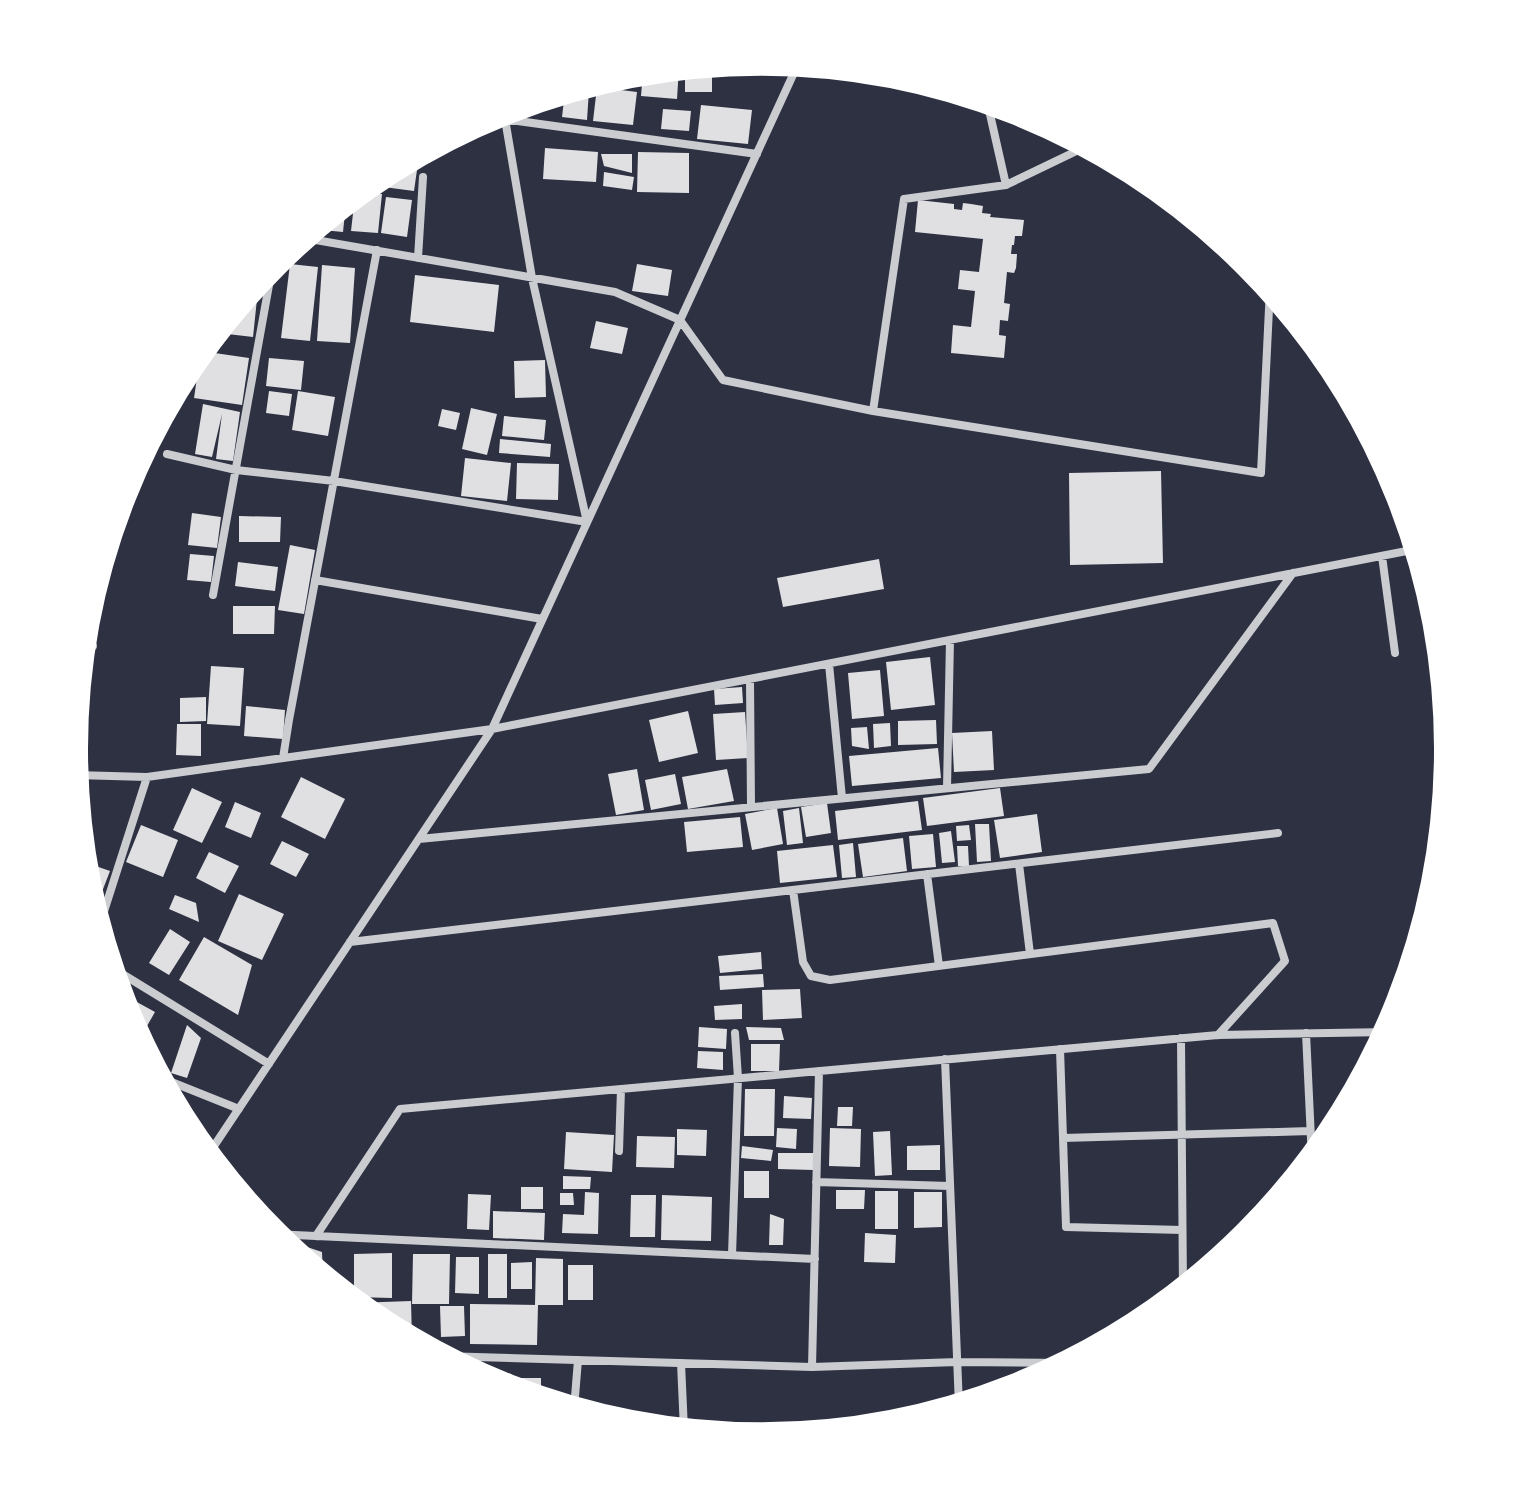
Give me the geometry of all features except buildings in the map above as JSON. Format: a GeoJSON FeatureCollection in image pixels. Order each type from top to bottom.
{"type":"FeatureCollection","features":[{"type":"Feature","properties":{"kind":"street"},"geometry":{"type":"LineString","coordinates":[[215,1145],[492,729],[793,75]]}},
{"type":"Feature","properties":{"kind":"street"},"geometry":{"type":"LineString","coordinates":[[990,114],[1006,185]]}},
{"type":"Feature","properties":{"kind":"street"},"geometry":{"type":"LineString","coordinates":[[525,117],[757,154]]}},
{"type":"Feature","properties":{"kind":"street"},"geometry":{"type":"LineString","coordinates":[[507,123],[532,278],[587,522]]}},
{"type":"Feature","properties":{"kind":"street"},"geometry":{"type":"LineString","coordinates":[[873,411],[904,199],[1006,185],[1075,152]]}},
{"type":"Feature","properties":{"kind":"street"},"geometry":{"type":"LineString","coordinates":[[418,258],[423,177]]}},
{"type":"Feature","properties":{"kind":"street"},"geometry":{"type":"LineString","coordinates":[[319,239],[615,292],[680,320],[723,380],[873,411],[1261,473],[1269,304]]}},
{"type":"Feature","properties":{"kind":"street"},"geometry":{"type":"LineString","coordinates":[[283,758],[377,250]]}},
{"type":"Feature","properties":{"kind":"street"},"geometry":{"type":"LineString","coordinates":[[213,595],[268,289]]}},
{"type":"Feature","properties":{"kind":"street"},"geometry":{"type":"LineString","coordinates":[[167,454],[236,470],[334,481],[587,522]]}},
{"type":"Feature","properties":{"kind":"street"},"geometry":{"type":"LineString","coordinates":[[87,775],[147,777],[492,729],[1406,551]]}},
{"type":"Feature","properties":{"kind":"street"},"geometry":{"type":"LineString","coordinates":[[1382,556],[1395,653]]}},
{"type":"Feature","properties":{"kind":"street"},"geometry":{"type":"LineString","coordinates":[[419,839],[1149,769],[1293,573]]}},
{"type":"Feature","properties":{"kind":"street"},"geometry":{"type":"LineString","coordinates":[[315,580],[542,619]]}},
{"type":"Feature","properties":{"kind":"street"},"geometry":{"type":"LineString","coordinates":[[947,788],[950,640]]}},
{"type":"Feature","properties":{"kind":"street"},"geometry":{"type":"LineString","coordinates":[[829,664],[842,798]]}},
{"type":"Feature","properties":{"kind":"street"},"geometry":{"type":"LineString","coordinates":[[750,679],[751,807]]}},
{"type":"Feature","properties":{"kind":"street"},"geometry":{"type":"LineString","coordinates":[[106,907],[147,777]]}},
{"type":"Feature","properties":{"kind":"street"},"geometry":{"type":"LineString","coordinates":[[350,942],[1278,833]]}},
{"type":"Feature","properties":{"kind":"street"},"geometry":{"type":"LineString","coordinates":[[1019,864],[1030,954]]}},
{"type":"Feature","properties":{"kind":"street"},"geometry":{"type":"LineString","coordinates":[[927,874],[939,966]]}},
{"type":"Feature","properties":{"kind":"street"},"geometry":{"type":"LineString","coordinates":[[793,890],[803,962],[811,976],[830,980],[1273,923],[1285,961],[1218,1035]]}},
{"type":"Feature","properties":{"kind":"street"},"geometry":{"type":"LineString","coordinates":[[126,976],[269,1064]]}},
{"type":"Feature","properties":{"kind":"street"},"geometry":{"type":"LineString","coordinates":[[316,1236],[400,1109],[1218,1035],[1374,1032]]}},
{"type":"Feature","properties":{"kind":"street"},"geometry":{"type":"LineString","coordinates":[[732,1255],[738,1078],[735,1033]]}},
{"type":"Feature","properties":{"kind":"street"},"geometry":{"type":"LineString","coordinates":[[1306,1033],[1311,1141]]}},
{"type":"Feature","properties":{"kind":"street"},"geometry":{"type":"LineString","coordinates":[[1181,1038],[1183,1276]]}},
{"type":"Feature","properties":{"kind":"street"},"geometry":{"type":"LineString","coordinates":[[1061,1068],[1078,1047]]}},
{"type":"Feature","properties":{"kind":"street"},"geometry":{"type":"LineString","coordinates":[[1060,1049],[1066,1227],[1182,1230]]}},
{"type":"Feature","properties":{"kind":"street"},"geometry":{"type":"LineString","coordinates":[[945,1059],[958,1394]]}},
{"type":"Feature","properties":{"kind":"street"},"geometry":{"type":"LineString","coordinates":[[812,1367],[819,1071]]}},
{"type":"Feature","properties":{"kind":"street"},"geometry":{"type":"LineString","coordinates":[[176,1084],[239,1109]]}},
{"type":"Feature","properties":{"kind":"street"},"geometry":{"type":"LineString","coordinates":[[619,1151],[621,1089]]}},
{"type":"Feature","properties":{"kind":"street"},"geometry":{"type":"LineString","coordinates":[[1063,1138],[1310,1131]]}},
{"type":"Feature","properties":{"kind":"street"},"geometry":{"type":"LineString","coordinates":[[816,1182],[950,1186]]}},
{"type":"Feature","properties":{"kind":"street"},"geometry":{"type":"LineString","coordinates":[[294,1235],[815,1259]]}},
{"type":"Feature","properties":{"kind":"street"},"geometry":{"type":"LineString","coordinates":[[476,1360],[812,1367],[1042,1363]]}},
{"type":"Feature","properties":{"kind":"street"},"geometry":{"type":"LineString","coordinates":[[575,1397],[578,1360]]}},
{"type":"Feature","properties":{"kind":"street"},"geometry":{"type":"LineString","coordinates":[[681,1363],[684,1419]]}}]}
